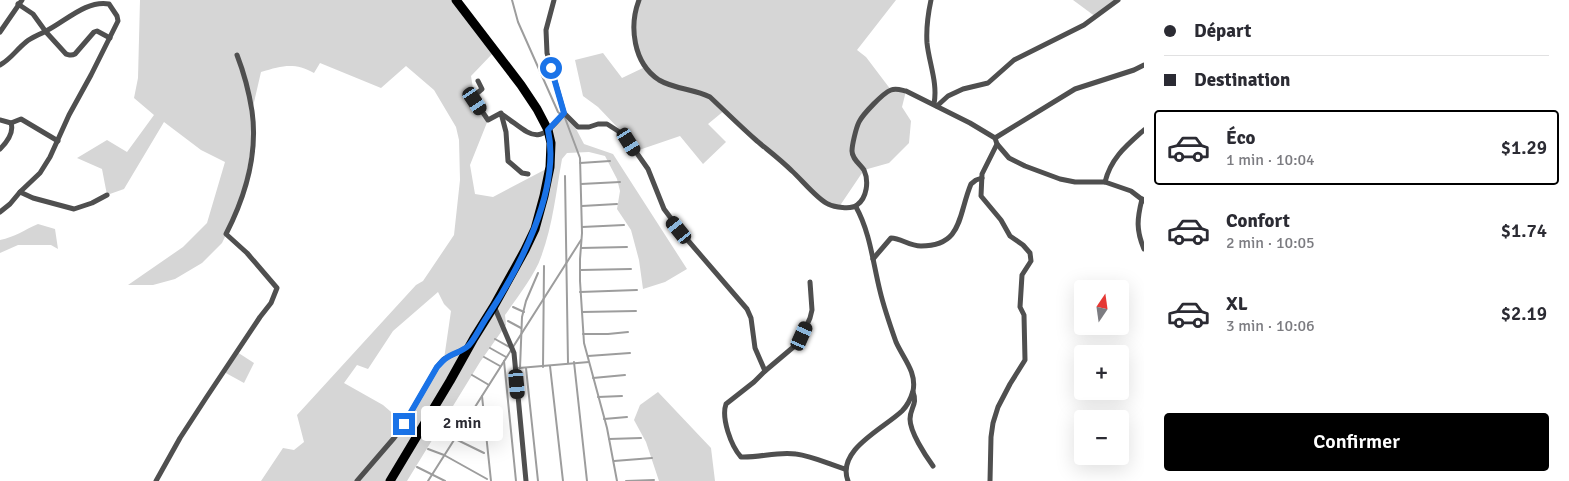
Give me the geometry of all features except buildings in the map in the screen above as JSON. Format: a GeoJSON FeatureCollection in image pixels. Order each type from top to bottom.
{"type":"FeatureCollection","features":[{"type":"Feature","properties":{"kind":"highway"},"geometry":{"type":"LineString","coordinates":[[390,481],[450,382],[525,250],[537,221],[550,167],[551,143],[548,130],[537,109],[456,0]]}},
{"type":"Feature","properties":{"kind":"street"},"geometry":{"type":"LineString","coordinates":[[554,0],[546,30],[546,46],[562,115],[578,127],[607,124],[618,131],[629,142],[648,169],[664,209],[748,309],[755,348],[764,371]]}},
{"type":"Feature","properties":{"kind":"street"},"geometry":{"type":"LineString","coordinates":[[639,0],[634,16],[633,28],[637,49],[646,66],[659,80],[702,92],[710,97],[828,205],[856,207]]}},
{"type":"Feature","properties":{"kind":"street"},"geometry":{"type":"LineString","coordinates":[[931,0],[927,21],[927,43],[933,68],[936,105]]}},
{"type":"Feature","properties":{"kind":"street"},"geometry":{"type":"LineString","coordinates":[[936,105],[948,96],[963,89],[988,83],[1014,60],[1084,25],[1118,0]]}},
{"type":"Feature","properties":{"kind":"street"},"geometry":{"type":"LineString","coordinates":[[0,32],[20,2],[33,14],[66,54],[72,56],[94,32],[97,31],[110,38]]}},
{"type":"Feature","properties":{"kind":"street"},"geometry":{"type":"LineString","coordinates":[[0,66],[8,61],[27,41],[92,5],[110,4],[117,16],[118,21],[110,38],[40,173],[0,212]]}},
{"type":"Feature","properties":{"kind":"street"},"geometry":{"type":"LineString","coordinates":[[156,481],[180,438],[206,398],[260,317],[272,303],[277,288],[247,253],[226,234],[241,204],[253,138],[252,111],[244,74],[237,55]]}},
{"type":"Feature","properties":{"kind":"street"},"geometry":{"type":"LineString","coordinates":[[995,138],[1076,89],[1134,70],[1144,64]]}},
{"type":"Feature","properties":{"kind":"street"},"geometry":{"type":"LineString","coordinates":[[478,81],[482,89],[475,94],[475,101],[488,120],[501,113]]}},
{"type":"Feature","properties":{"kind":"street"},"geometry":{"type":"LineString","coordinates":[[856,207],[861,201],[866,185],[864,170],[852,156],[859,122],[885,94],[895,89],[906,91],[970,123],[995,138],[997,144],[1009,158],[1025,166],[1060,179],[1075,182],[1104,182],[1131,191],[1143,200],[1137,225],[1144,248]]}},
{"type":"Feature","properties":{"kind":"street"},"geometry":{"type":"LineString","coordinates":[[501,113],[527,133],[536,136],[548,130],[562,115]]}},
{"type":"Feature","properties":{"kind":"street"},"geometry":{"type":"LineString","coordinates":[[501,113],[506,132],[508,161],[522,173],[528,174]]}},
{"type":"Feature","properties":{"kind":"street"},"geometry":{"type":"LineString","coordinates":[[0,120],[10,123],[21,119],[58,140]]}},
{"type":"Feature","properties":{"kind":"street"},"geometry":{"type":"LineString","coordinates":[[0,149],[8,140],[12,127],[10,123]]}},
{"type":"Feature","properties":{"kind":"street"},"geometry":{"type":"LineString","coordinates":[[1104,182],[1108,171],[1122,150],[1144,130]]}},
{"type":"Feature","properties":{"kind":"street"},"geometry":{"type":"LineString","coordinates":[[990,481],[993,423],[998,407],[1025,360],[1024,315],[1020,307],[1022,274],[1031,261],[1031,256],[1023,245],[1010,236],[1001,220],[984,202],[981,196],[982,178],[997,144]]}},
{"type":"Feature","properties":{"kind":"street"},"geometry":{"type":"LineString","coordinates":[[873,259],[891,238],[896,238],[908,245],[920,246],[948,240],[956,230],[971,184],[982,178]]}},
{"type":"Feature","properties":{"kind":"street"},"geometry":{"type":"LineString","coordinates":[[20,192],[33,198],[74,209],[92,203],[107,195]]}},
{"type":"Feature","properties":{"kind":"street"},"geometry":{"type":"LineString","coordinates":[[848,481],[845,469],[848,459],[858,446],[903,410],[909,402],[914,381],[909,364],[898,346],[893,333],[880,293],[863,219],[856,207]]}},
{"type":"Feature","properties":{"kind":"street"},"geometry":{"type":"LineString","coordinates":[[810,282],[812,310],[802,336],[797,344],[726,404],[724,408],[725,421],[735,451],[741,457],[750,458],[785,453],[797,454],[845,469]]}},
{"type":"Feature","properties":{"kind":"street"},"geometry":{"type":"LineString","coordinates":[[494,306],[514,352],[526,481]]}},
{"type":"Feature","properties":{"kind":"street"},"geometry":{"type":"LineString","coordinates":[[357,481],[404,424],[437,367],[444,359],[469,346]]}},
{"type":"Feature","properties":{"kind":"street"},"geometry":{"type":"LineString","coordinates":[[912,391],[915,400],[910,422],[921,448],[933,466]]}},
{"type":"Feature","properties":{"kind":"shaded area"},"geometry":{"type":"Polygon","coordinates":[[[140,0],[456,0],[495,51],[471,76],[475,101],[488,120],[470,165],[475,194],[493,197],[550,167],[548,130],[564,113],[574,125],[584,144],[613,154],[687,269],[665,282],[643,289],[639,260],[631,230],[617,209],[620,191],[617,179],[605,156],[589,152],[567,153],[562,159],[551,221],[538,264],[525,287],[505,315],[506,325],[480,362],[407,481],[261,481],[283,448],[294,450],[304,442],[297,415],[416,285],[423,281],[454,235],[460,180],[459,140],[456,127],[434,90],[406,66],[381,88],[320,63],[314,73],[294,66],[261,72],[252,111],[253,137],[241,204],[222,243],[202,263],[175,279],[153,285],[128,285],[183,247],[207,223],[225,162],[201,150],[164,122],[124,189],[107,195],[102,169],[77,158],[107,140],[127,152],[154,115],[134,98],[138,78],[140,0]],[[438,292],[393,331],[368,369],[357,365],[344,383],[383,405],[404,423],[444,359],[451,311],[444,304],[438,292]]]}},
{"type":"Feature","properties":{"kind":"shaded area"},"geometry":{"type":"Polygon","coordinates":[[[639,0],[896,0],[857,50],[866,57],[891,90],[906,91],[902,107],[911,121],[909,143],[889,163],[864,170],[839,207],[829,205],[725,110],[708,124],[726,142],[703,164],[680,136],[639,150],[598,107],[583,96],[575,60],[603,53],[622,78],[645,67],[637,49],[633,28],[639,0]]]}},
{"type":"Feature","properties":{"kind":"shaded area"},"geometry":{"type":"Polygon","coordinates":[[[1073,0],[1118,0],[1096,17],[1073,0]]]}},
{"type":"Feature","properties":{"kind":"shaded area"},"geometry":{"type":"Polygon","coordinates":[[[38,224],[55,229],[58,249],[51,245],[18,245],[0,253],[0,240],[38,224]]]}},
{"type":"Feature","properties":{"kind":"shaded area"},"geometry":{"type":"Polygon","coordinates":[[[237,352],[254,363],[244,383],[224,372],[237,352]]]}},
{"type":"Feature","properties":{"kind":"shaded area"},"geometry":{"type":"Polygon","coordinates":[[[658,392],[711,448],[715,481],[659,481],[646,442],[634,420],[640,405],[658,392]]]}},
{"type":"Feature","properties":{"kind":"waterway"},"geometry":{"type":"LineString","coordinates":[[512,0],[518,22],[558,112],[565,118],[580,158],[582,233],[580,281],[584,343],[607,428],[617,481]]}},
{"type":"Feature","properties":{"kind":"waterway"},"geometry":{"type":"LineString","coordinates":[[580,163],[610,161]]}},
{"type":"Feature","properties":{"kind":"waterway"},"geometry":{"type":"LineString","coordinates":[[565,176],[568,363]]}},
{"type":"Feature","properties":{"kind":"waterway"},"geometry":{"type":"LineString","coordinates":[[581,184],[620,182]]}},
{"type":"Feature","properties":{"kind":"waterway"},"geometry":{"type":"LineString","coordinates":[[582,206],[617,204]]}},
{"type":"Feature","properties":{"kind":"waterway"},"geometry":{"type":"LineString","coordinates":[[582,227],[624,225]]}},
{"type":"Feature","properties":{"kind":"waterway"},"geometry":{"type":"LineString","coordinates":[[428,481],[581,240]]}},
{"type":"Feature","properties":{"kind":"waterway"},"geometry":{"type":"LineString","coordinates":[[581,248],[627,247]]}},
{"type":"Feature","properties":{"kind":"waterway"},"geometry":{"type":"LineString","coordinates":[[543,367],[544,266]]}},
{"type":"Feature","properties":{"kind":"waterway"},"geometry":{"type":"LineString","coordinates":[[581,270],[631,269]]}},
{"type":"Feature","properties":{"kind":"waterway"},"geometry":{"type":"LineString","coordinates":[[520,368],[522,317],[526,301],[538,273]]}},
{"type":"Feature","properties":{"kind":"waterway"},"geometry":{"type":"LineString","coordinates":[[580,292],[637,290]]}},
{"type":"Feature","properties":{"kind":"waterway"},"geometry":{"type":"LineString","coordinates":[[513,307],[524,312]]}},
{"type":"Feature","properties":{"kind":"waterway"},"geometry":{"type":"LineString","coordinates":[[582,312],[636,311]]}},
{"type":"Feature","properties":{"kind":"waterway"},"geometry":{"type":"LineString","coordinates":[[508,321],[521,328]]}},
{"type":"Feature","properties":{"kind":"waterway"},"geometry":{"type":"LineString","coordinates":[[583,334],[628,332]]}},
{"type":"Feature","properties":{"kind":"waterway"},"geometry":{"type":"LineString","coordinates":[[495,339],[511,348]]}},
{"type":"Feature","properties":{"kind":"waterway"},"geometry":{"type":"LineString","coordinates":[[490,348],[506,357]]}},
{"type":"Feature","properties":{"kind":"waterway"},"geometry":{"type":"LineString","coordinates":[[588,356],[630,353]]}},
{"type":"Feature","properties":{"kind":"waterway"},"geometry":{"type":"LineString","coordinates":[[484,357],[500,366]]}},
{"type":"Feature","properties":{"kind":"waterway"},"geometry":{"type":"LineString","coordinates":[[504,361],[516,481]]}},
{"type":"Feature","properties":{"kind":"waterway"},"geometry":{"type":"LineString","coordinates":[[574,362],[587,481]]}},
{"type":"Feature","properties":{"kind":"waterway"},"geometry":{"type":"LineString","coordinates":[[519,368],[589,362]]}},
{"type":"Feature","properties":{"kind":"waterway"},"geometry":{"type":"LineString","coordinates":[[550,366],[563,481]]}},
{"type":"Feature","properties":{"kind":"waterway"},"geometry":{"type":"LineString","coordinates":[[526,368],[538,481]]}},
{"type":"Feature","properties":{"kind":"waterway"},"geometry":{"type":"LineString","coordinates":[[472,375],[489,385]]}},
{"type":"Feature","properties":{"kind":"waterway"},"geometry":{"type":"LineString","coordinates":[[593,378],[625,375]]}},
{"type":"Feature","properties":{"kind":"waterway"},"geometry":{"type":"LineString","coordinates":[[482,396],[491,481]]}},
{"type":"Feature","properties":{"kind":"waterway"},"geometry":{"type":"LineString","coordinates":[[598,397],[622,396]]}},
{"type":"Feature","properties":{"kind":"waterway"},"geometry":{"type":"LineString","coordinates":[[447,412],[482,429]]}},
{"type":"Feature","properties":{"kind":"waterway"},"geometry":{"type":"LineString","coordinates":[[604,419],[627,417]]}},
{"type":"Feature","properties":{"kind":"waterway"},"geometry":{"type":"LineString","coordinates":[[437,430],[484,453]]}},
{"type":"Feature","properties":{"kind":"waterway"},"geometry":{"type":"LineString","coordinates":[[609,439],[641,438]]}},
{"type":"Feature","properties":{"kind":"waterway"},"geometry":{"type":"LineString","coordinates":[[428,449],[444,455],[487,479]]}},
{"type":"Feature","properties":{"kind":"waterway"},"geometry":{"type":"LineString","coordinates":[[614,461],[652,458]]}},
{"type":"Feature","properties":{"kind":"waterway"},"geometry":{"type":"LineString","coordinates":[[417,467],[445,481]]}},
{"type":"Feature","properties":{"kind":"waterway"},"geometry":{"type":"LineString","coordinates":[[626,481],[654,480]]}},
{"type":"Feature","properties":{"kind":"route"},"geometry":{"type":"LineString","coordinates":[[404,424],[437,367],[444,359],[469,346],[494,306],[525,250],[534,229],[550,167],[551,143],[548,130],[564,113],[551,68]]}}]}
